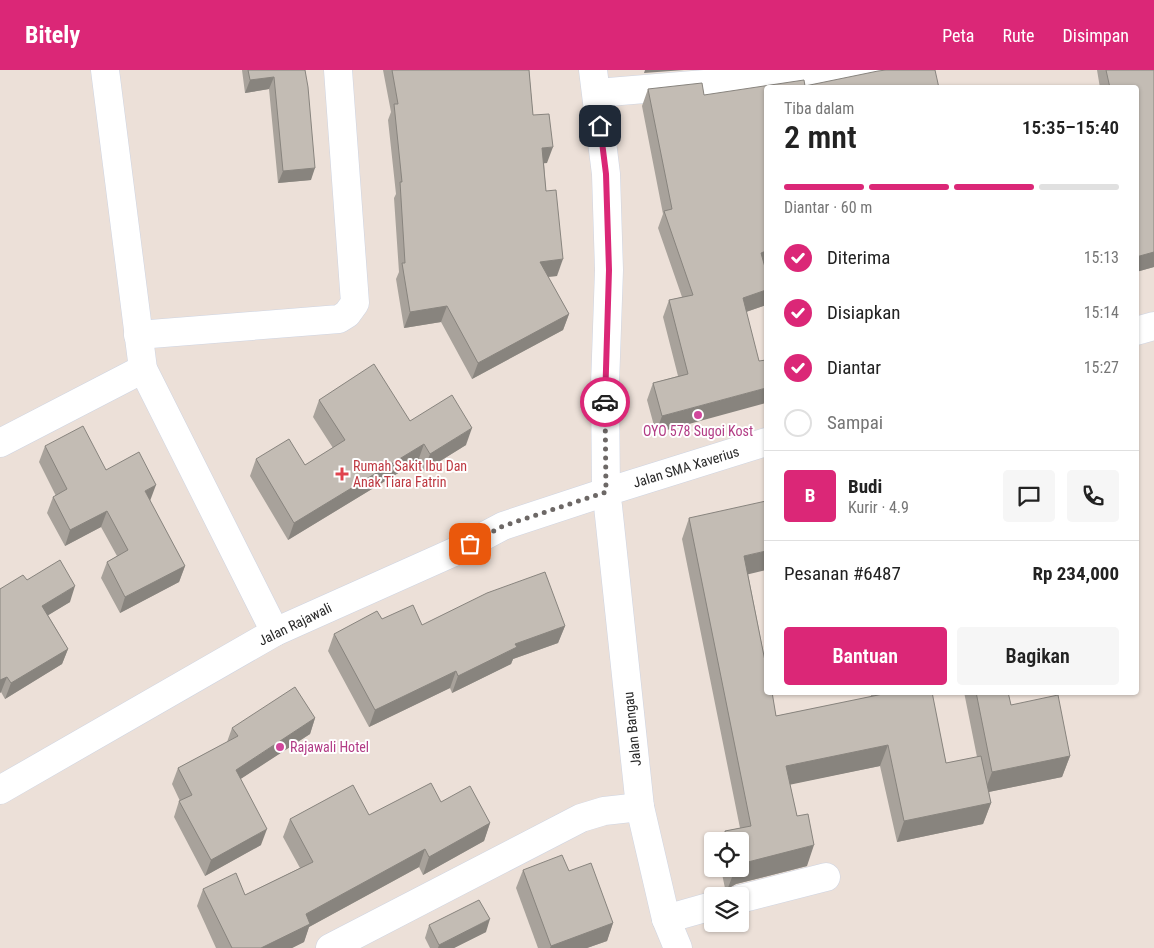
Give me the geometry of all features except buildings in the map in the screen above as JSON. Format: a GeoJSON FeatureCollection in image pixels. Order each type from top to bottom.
{"type":"FeatureCollection","features":[{"type":"Feature","properties":{"kind":"street"},"geometry":{"type":"LineString","coordinates":[[104,70],[143,369],[275,632]]}},
{"type":"Feature","properties":{"kind":"street"},"geometry":{"type":"LineString","coordinates":[[138,335],[339,319],[347,314],[355,303],[338,70]]}},
{"type":"Feature","properties":{"kind":"street"},"geometry":{"type":"LineString","coordinates":[[595,81],[764,79],[901,70]]}},
{"type":"Feature","properties":{"kind":"street","name":"Jalan Bangau"},"geometry":{"type":"LineString","coordinates":[[595,81],[606,174],[609,270],[605,385],[607,499],[640,807],[666,919],[678,948]]}},
{"type":"Feature","properties":{"kind":"street"},"geometry":{"type":"LineString","coordinates":[[1139,330],[1154,326]]}},
{"type":"Feature","properties":{"kind":"street"},"geometry":{"type":"LineString","coordinates":[[0,443],[143,369]]}},
{"type":"Feature","properties":{"kind":"street","name":"Jalan SMA Xaverius"},"geometry":{"type":"LineString","coordinates":[[454,552],[509,542],[607,499],[647,479],[764,443]]}},
{"type":"Feature","properties":{"kind":"street","name":"Jalan Rajawali"},"geometry":{"type":"LineString","coordinates":[[0,790],[275,632],[454,552]]}},
{"type":"Feature","properties":{"kind":"street"},"geometry":{"type":"LineString","coordinates":[[330,948],[580,818],[604,811],[640,807]]}},
{"type":"Feature","properties":{"kind":"street"},"geometry":{"type":"LineString","coordinates":[[749,897],[826,877]]}},
{"type":"Feature","properties":{"kind":"street"},"geometry":{"type":"LineString","coordinates":[[666,919],[704,908]]}},
{"type":"Feature","properties":{"kind":"way so far"},"geometry":{"type":"LineString","coordinates":[[470,544],[503,526],[606,492],[605,402]]}},
{"type":"Feature","properties":{"kind":"place","name":"OYO 578 Sugoi Kost"},"geometry":{"type":"Point","coordinates":[698,415]}},
{"type":"Feature","properties":{"kind":"place","name":"Rumah Sakit Ibu Dan Anak Tiara Fatrin"},"geometry":{"type":"Point","coordinates":[342,474]}},
{"type":"Feature","properties":{"kind":"place","name":"Rajawali Hotel"},"geometry":{"type":"Point","coordinates":[280,747]}},
{"type":"Feature","properties":{"kind":"route"},"geometry":{"type":"LineString","coordinates":[[600,126],[606,174],[609,270],[605,402]]}}]}
